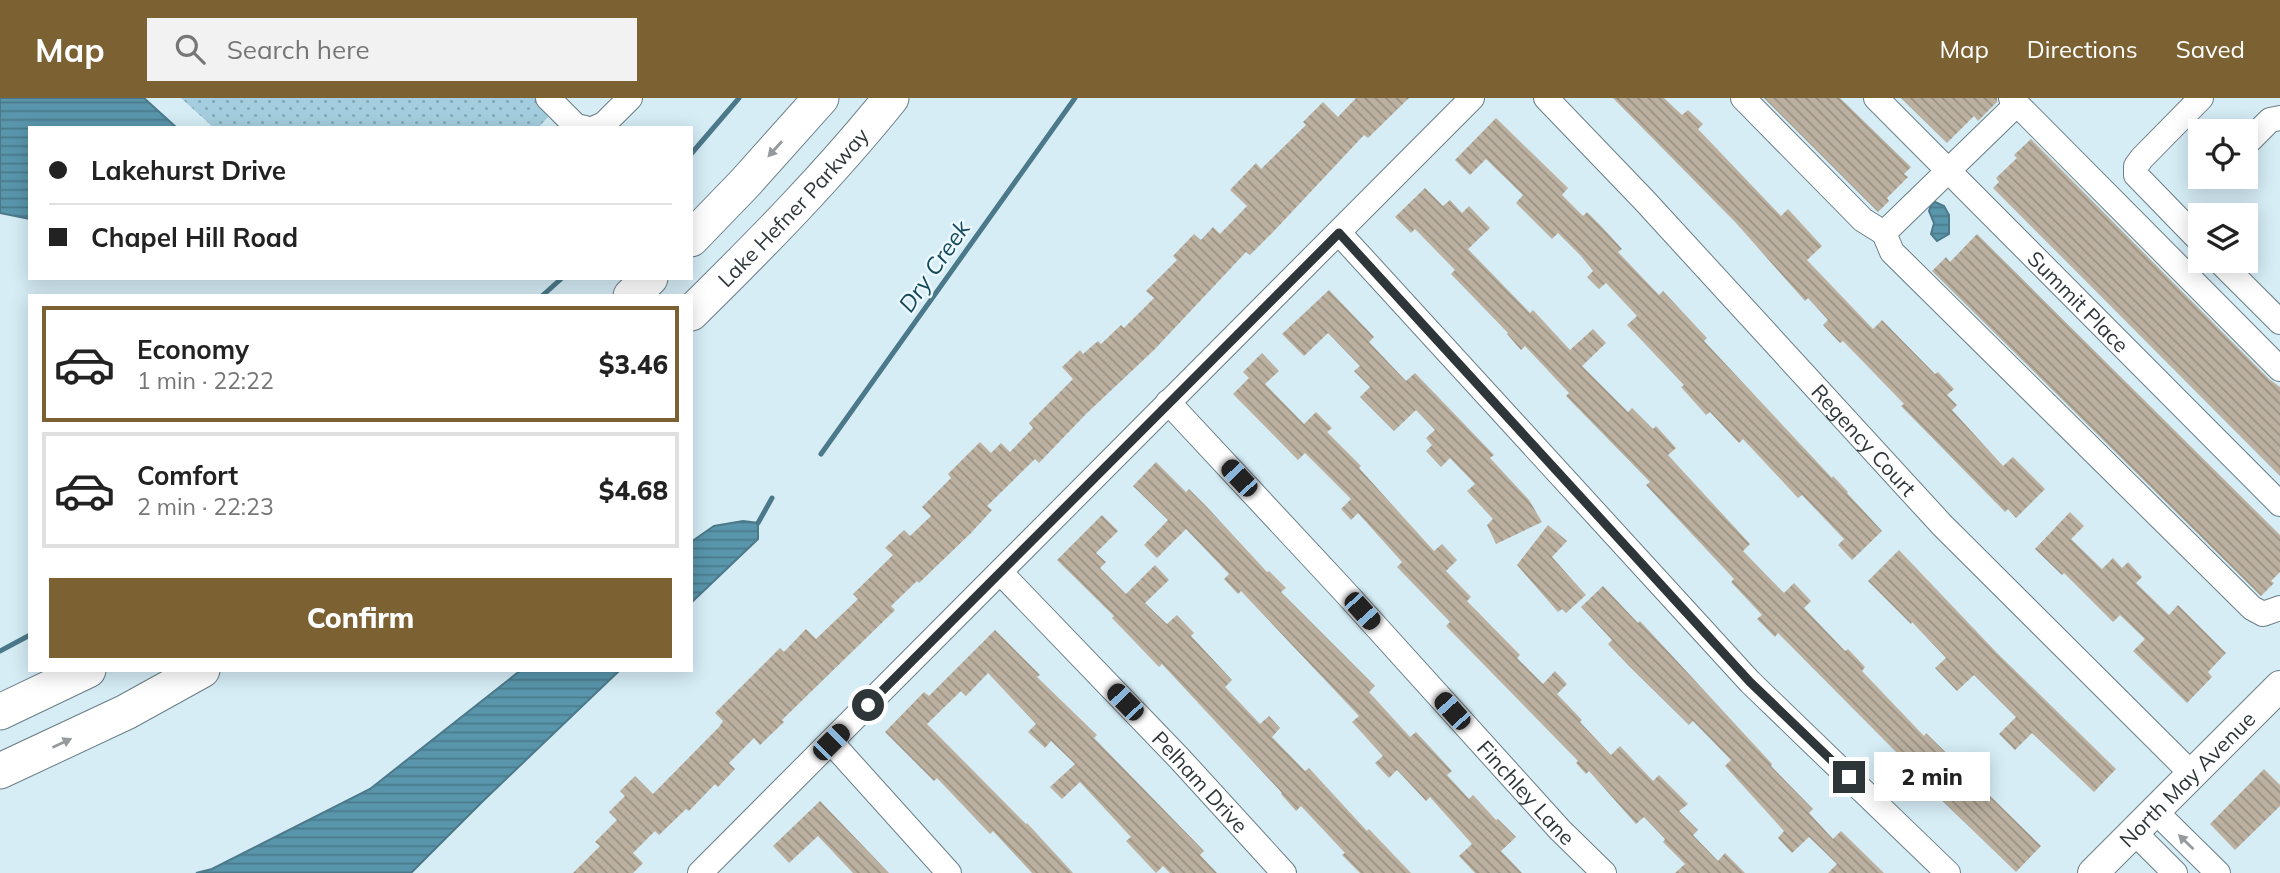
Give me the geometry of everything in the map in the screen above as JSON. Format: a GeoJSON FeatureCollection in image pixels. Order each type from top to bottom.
{"type":"FeatureCollection","features":[{"type":"Feature","properties":{"kind":"highway"},"geometry":{"type":"LineString","coordinates":[[693,237],[746,183],[821,98]]}},
{"type":"Feature","properties":{"kind":"highway","name":"Lake Hefner Parkway"},"geometry":{"type":"LineString","coordinates":[[693,311],[774,232],[866,130],[891,98]]}},
{"type":"Feature","properties":{"kind":"highway"},"geometry":{"type":"LineString","coordinates":[[633,294],[648,280]]}},
{"type":"Feature","properties":{"kind":"highway"},"geometry":{"type":"LineString","coordinates":[[0,712],[84,672]]}},
{"type":"Feature","properties":{"kind":"highway"},"geometry":{"type":"LineString","coordinates":[[0,771],[126,712],[198,672]]}},
{"type":"Feature","properties":{"kind":"main road","name":"North May Avenue"},"geometry":{"type":"LineString","coordinates":[[2093,873],[2280,686]]}},
{"type":"Feature","properties":{"kind":"street"},"geometry":{"type":"LineString","coordinates":[[548,98],[576,126]]}},
{"type":"Feature","properties":{"kind":"street"},"geometry":{"type":"LineString","coordinates":[[600,126],[629,98]]}},
{"type":"Feature","properties":{"kind":"street"},"geometry":{"type":"LineString","coordinates":[[701,873],[1472,98]]}},
{"type":"Feature","properties":{"kind":"street","name":"Regency Court"},"geometry":{"type":"LineString","coordinates":[[1546,98],[1644,200],[1942,525],[2192,774]]}},
{"type":"Feature","properties":{"kind":"street"},"geometry":{"type":"LineString","coordinates":[[1743,98],[1863,220],[1884,233],[1892,252],[2252,608],[2263,614],[2280,608]]}},
{"type":"Feature","properties":{"kind":"street","name":"Summit Place"},"geometry":{"type":"LineString","coordinates":[[1876,98],[2280,504]]}},
{"type":"Feature","properties":{"kind":"street"},"geometry":{"type":"LineString","coordinates":[[2188,229],[2136,175],[2136,166],[2201,98]]}},
{"type":"Feature","properties":{"kind":"street"},"geometry":{"type":"LineString","coordinates":[[1884,233],[1948,169],[1966,155],[2014,101],[2280,369]]}},
{"type":"Feature","properties":{"kind":"street"},"geometry":{"type":"LineString","coordinates":[[2258,132],[2270,120],[2280,118]]}},
{"type":"Feature","properties":{"kind":"street"},"geometry":{"type":"LineString","coordinates":[[1339,233],[1750,682],[1948,873]]}},
{"type":"Feature","properties":{"kind":"street"},"geometry":{"type":"LineString","coordinates":[[2231,273],[2280,322]]}},
{"type":"Feature","properties":{"kind":"street","name":"Finchley Lane"},"geometry":{"type":"LineString","coordinates":[[1168,402],[1345,591],[1560,830],[1604,873]]}},
{"type":"Feature","properties":{"kind":"street","name":"Pelham Drive"},"geometry":{"type":"LineString","coordinates":[[1000,572],[1179,758],[1284,873]]}},
{"type":"Feature","properties":{"kind":"street"},"geometry":{"type":"LineString","coordinates":[[831,742],[949,873]]}},
{"type":"Feature","properties":{"kind":"street"},"geometry":{"type":"LineString","coordinates":[[2155,811],[2218,873]]}},
{"type":"Feature","properties":{"kind":"street"},"geometry":{"type":"LineString","coordinates":[[2134,832],[2175,873]]}},
{"type":"Feature","properties":{"kind":"shaded area"},"geometry":{"type":"Polygon","coordinates":[[[0,98],[144,98],[175,126],[28,126],[28,219],[0,213],[0,98]]]}},
{"type":"Feature","properties":{"kind":"shaded area"},"geometry":{"type":"Polygon","coordinates":[[[181,98],[565,98],[540,126],[212,126],[181,98]]]}},
{"type":"Feature","properties":{"kind":"shaded area"},"geometry":{"type":"Polygon","coordinates":[[[1935,202],[1944,206],[1949,215],[1949,234],[1937,241],[1931,234],[1934,223],[1929,211],[1935,202]]]}},
{"type":"Feature","properties":{"kind":"shaded area"},"geometry":{"type":"Polygon","coordinates":[[[743,521],[758,523],[758,539],[693,601],[693,541],[714,526],[743,521]]]}},
{"type":"Feature","properties":{"kind":"shaded area"},"geometry":{"type":"Polygon","coordinates":[[[518,672],[618,672],[411,873],[196,873],[212,869],[370,789],[518,672]]]}},
{"type":"Feature","properties":{"kind":"building"},"geometry":{"type":"Polygon","coordinates":[[[1356,98],[1409,98],[1368,138],[1364,135],[1273,232],[1250,255],[1246,252],[1154,350],[1039,463],[1035,459],[987,506],[992,510],[971,533],[891,606],[895,610],[782,720],[784,722],[760,745],[754,738],[729,763],[735,769],[718,787],[715,784],[689,811],[686,809],[659,835],[655,831],[633,853],[643,863],[633,873],[573,873],[600,846],[595,842],[617,820],[609,812],[625,796],[620,791],[635,776],[653,794],[719,727],[723,721],[715,713],[780,648],[784,652],[806,629],[816,639],[858,599],[853,594],[893,555],[885,548],[904,530],[910,536],[931,516],[922,507],[951,478],[948,474],[980,442],[991,453],[1001,443],[1010,452],[1033,428],[1029,423],[1073,379],[1062,367],[1080,350],[1083,354],[1098,341],[1101,344],[1121,325],[1124,328],[1154,298],[1146,291],[1177,260],[1173,256],[1194,234],[1201,240],[1213,227],[1220,234],[1247,206],[1230,190],[1256,163],[1261,169],[1306,125],[1303,122],[1323,102],[1338,117],[1356,98]]]}},
{"type":"Feature","properties":{"kind":"building"},"geometry":{"type":"Polygon","coordinates":[[[1613,98],[1664,98],[1682,115],[1688,110],[1703,124],[1698,129],[1781,216],[1788,209],[1822,246],[1807,260],[1873,329],[1882,320],[1935,374],[1938,372],[1954,389],[1947,395],[1957,405],[1952,410],[2003,466],[2013,457],[2045,489],[2016,518],[2008,509],[2005,512],[1901,406],[1904,404],[1843,341],[1840,343],[1823,325],[1828,320],[1808,298],[1805,301],[1736,223],[1613,98]]]}},
{"type":"Feature","properties":{"kind":"building"},"geometry":{"type":"Polygon","coordinates":[[[1764,98],[1840,98],[1911,167],[1904,174],[1908,177],[1887,198],[1889,201],[1878,212],[1764,98]]]}},
{"type":"Feature","properties":{"kind":"building"},"geometry":{"type":"Polygon","coordinates":[[[1901,98],[1997,98],[1997,102],[1978,121],[1974,116],[1947,143],[1901,98]]]}},
{"type":"Feature","properties":{"kind":"building"},"geometry":{"type":"Polygon","coordinates":[[[1496,118],[1568,188],[1562,195],[1583,216],[1587,212],[1602,227],[1622,249],[1618,252],[1659,295],[1663,291],[1707,338],[1704,341],[1882,531],[1852,560],[1838,545],[1844,539],[1802,495],[1798,498],[1743,439],[1739,443],[1710,412],[1706,415],[1681,387],[1684,385],[1627,325],[1637,316],[1606,283],[1599,289],[1587,277],[1593,271],[1558,233],[1552,239],[1516,203],[1523,195],[1486,159],[1470,175],[1455,160],[1496,118]]]}},
{"type":"Feature","properties":{"kind":"building"},"geometry":{"type":"Polygon","coordinates":[[[2031,139],[2280,387],[2280,476],[1993,188],[1999,182],[1996,178],[2017,158],[2014,155],[2031,139]]]}},
{"type":"Feature","properties":{"kind":"building"},"geometry":{"type":"Polygon","coordinates":[[[1425,188],[1443,206],[1450,200],[1462,213],[1469,206],[1490,228],[1468,249],[1530,313],[1533,310],[1570,350],[1593,329],[1606,343],[1582,366],[1628,412],[1632,408],[1653,429],[1656,426],[1676,448],[1668,455],[1750,544],[1743,551],[1784,593],[1794,583],[1811,601],[1804,608],[1845,651],[1848,649],[1865,667],[1862,671],[1924,736],[1926,733],[2041,846],[2016,872],[1900,760],[1902,758],[1778,633],[1775,637],[1757,619],[1762,615],[1731,582],[1734,579],[1646,485],[1650,482],[1566,396],[1569,393],[1525,346],[1521,350],[1451,274],[1455,270],[1415,229],[1411,233],[1395,217],[1425,188]]]}},
{"type":"Feature","properties":{"kind":"building"},"geometry":{"type":"Polygon","coordinates":[[[1977,234],[2280,535],[2280,572],[2271,581],[2274,583],[2261,596],[1932,271],[1946,257],[1950,262],[1977,234]]]}},
{"type":"Feature","properties":{"kind":"building"},"geometry":{"type":"Polygon","coordinates":[[[1329,290],[1374,337],[1369,342],[1406,381],[1415,373],[1494,455],[1490,458],[1529,500],[1542,522],[1496,544],[1487,525],[1493,519],[1467,491],[1475,484],[1450,458],[1441,467],[1426,451],[1432,445],[1426,438],[1435,430],[1416,410],[1394,431],[1360,397],[1370,387],[1354,371],[1360,366],[1328,333],[1304,356],[1282,334],[1329,290]]]}},
{"type":"Feature","properties":{"kind":"building"},"geometry":{"type":"Polygon","coordinates":[[[1262,353],[1279,371],[1265,384],[1304,424],[1316,412],[1332,428],[1327,432],[1361,466],[1359,468],[1434,551],[1442,544],[1457,560],[1446,571],[1471,597],[1467,601],[1520,655],[1517,658],[1543,684],[1555,671],[1567,684],[1557,694],[1611,755],[1620,746],[1653,781],[1659,775],[1688,804],[1679,811],[1698,830],[1693,835],[1718,861],[1725,853],[1745,873],[1675,873],[1685,864],[1663,842],[1665,839],[1644,817],[1636,824],[1589,771],[1586,774],[1576,763],[1578,761],[1446,626],[1450,622],[1397,567],[1402,562],[1358,513],[1351,520],[1341,509],[1351,499],[1305,453],[1298,460],[1233,394],[1249,378],[1243,372],[1262,353]]]}},
{"type":"Feature","properties":{"kind":"building"},"geometry":{"type":"Polygon","coordinates":[[[1156,462],[1186,492],[1189,489],[1267,572],[1286,588],[1281,592],[1375,686],[1369,692],[1410,737],[1416,732],[1452,771],[1447,775],[1469,799],[1473,795],[1516,837],[1501,851],[1522,873],[1475,873],[1459,856],[1472,844],[1430,797],[1426,801],[1397,770],[1389,778],[1375,763],[1383,756],[1352,722],[1359,716],[1241,591],[1238,594],[1224,579],[1229,574],[1186,529],[1157,558],[1144,545],[1168,520],[1133,486],[1156,462]]]}},
{"type":"Feature","properties":{"kind":"building"},"geometry":{"type":"Polygon","coordinates":[[[2070,512],[2084,526],[2071,539],[2102,569],[2113,558],[2122,568],[2128,562],[2142,577],[2136,583],[2169,615],[2178,605],[2226,653],[2208,672],[2212,677],[2187,703],[2133,651],[2145,639],[2120,615],[2113,622],[2064,573],[2062,575],[2035,549],[2070,512]]]}},
{"type":"Feature","properties":{"kind":"building"},"geometry":{"type":"Polygon","coordinates":[[[1102,515],[1118,531],[1096,553],[1106,562],[1100,568],[1126,594],[1155,565],[1169,580],[1145,603],[1167,624],[1177,615],[1194,633],[1191,636],[1232,680],[1225,687],[1260,724],[1269,716],[1280,728],[1272,737],[1305,771],[1309,768],[1367,831],[1369,829],[1411,873],[1360,873],[1301,806],[1296,811],[1162,664],[1159,667],[1112,618],[1114,616],[1057,560],[1102,515]]]}},
{"type":"Feature","properties":{"kind":"building"},"geometry":{"type":"Polygon","coordinates":[[[1548,525],[1567,541],[1552,557],[1586,595],[1566,613],[1562,609],[1558,612],[1517,565],[1548,525]]]}},
{"type":"Feature","properties":{"kind":"building"},"geometry":{"type":"Polygon","coordinates":[[[1899,550],[1997,653],[2116,769],[2094,792],[2032,733],[2015,750],[1999,734],[2016,717],[1974,675],[1957,691],[1935,668],[1946,658],[1868,581],[1899,550]]]}},
{"type":"Feature","properties":{"kind":"building"},"geometry":{"type":"Polygon","coordinates":[[[1603,586],[1638,623],[1640,621],[1813,809],[1809,813],[1833,839],[1841,831],[1884,873],[1828,873],[1837,864],[1809,837],[1792,853],[1778,838],[1784,831],[1725,766],[1731,760],[1693,721],[1689,725],[1629,666],[1608,644],[1612,640],[1581,607],[1603,586]]]}},
{"type":"Feature","properties":{"kind":"building"},"geometry":{"type":"Polygon","coordinates":[[[995,630],[1040,675],[1037,677],[1097,735],[1094,738],[1204,851],[1200,855],[1217,873],[1170,873],[1163,866],[1156,873],[1126,841],[1131,837],[1080,782],[1062,799],[1050,787],[1075,764],[1051,741],[1045,748],[1028,732],[1036,724],[988,673],[966,696],[961,691],[927,724],[1027,823],[1073,873],[1032,873],[993,831],[990,834],[937,778],[934,781],[885,732],[924,692],[929,696],[995,630]]]}},
{"type":"Feature","properties":{"kind":"building"},"geometry":{"type":"Polygon","coordinates":[[[2264,769],[2280,785],[2280,806],[2235,850],[2210,824],[2264,769]]]}},
{"type":"Feature","properties":{"kind":"building"},"geometry":{"type":"Polygon","coordinates":[[[820,801],[889,873],[853,873],[818,836],[789,863],[773,846],[820,801]]]}},
{"type":"Feature","properties":{"kind":"waterway"},"geometry":{"type":"LineString","coordinates":[[693,152],[739,98]]}},
{"type":"Feature","properties":{"kind":"waterway","name":"Dry Creek"},"geometry":{"type":"LineString","coordinates":[[821,454],[1075,98]]}},
{"type":"Feature","properties":{"kind":"waterway"},"geometry":{"type":"LineString","coordinates":[[544,294],[560,280]]}},
{"type":"Feature","properties":{"kind":"waterway","name":"Dry Creek"},"geometry":{"type":"LineString","coordinates":[[758,523],[772,498]]}},
{"type":"Feature","properties":{"kind":"waterway"},"geometry":{"type":"LineString","coordinates":[[0,651],[28,636]]}},
{"type":"Feature","properties":{"kind":"route"},"geometry":{"type":"LineString","coordinates":[[868,705],[1339,233],[1750,682],[1849,777]]}}]}
